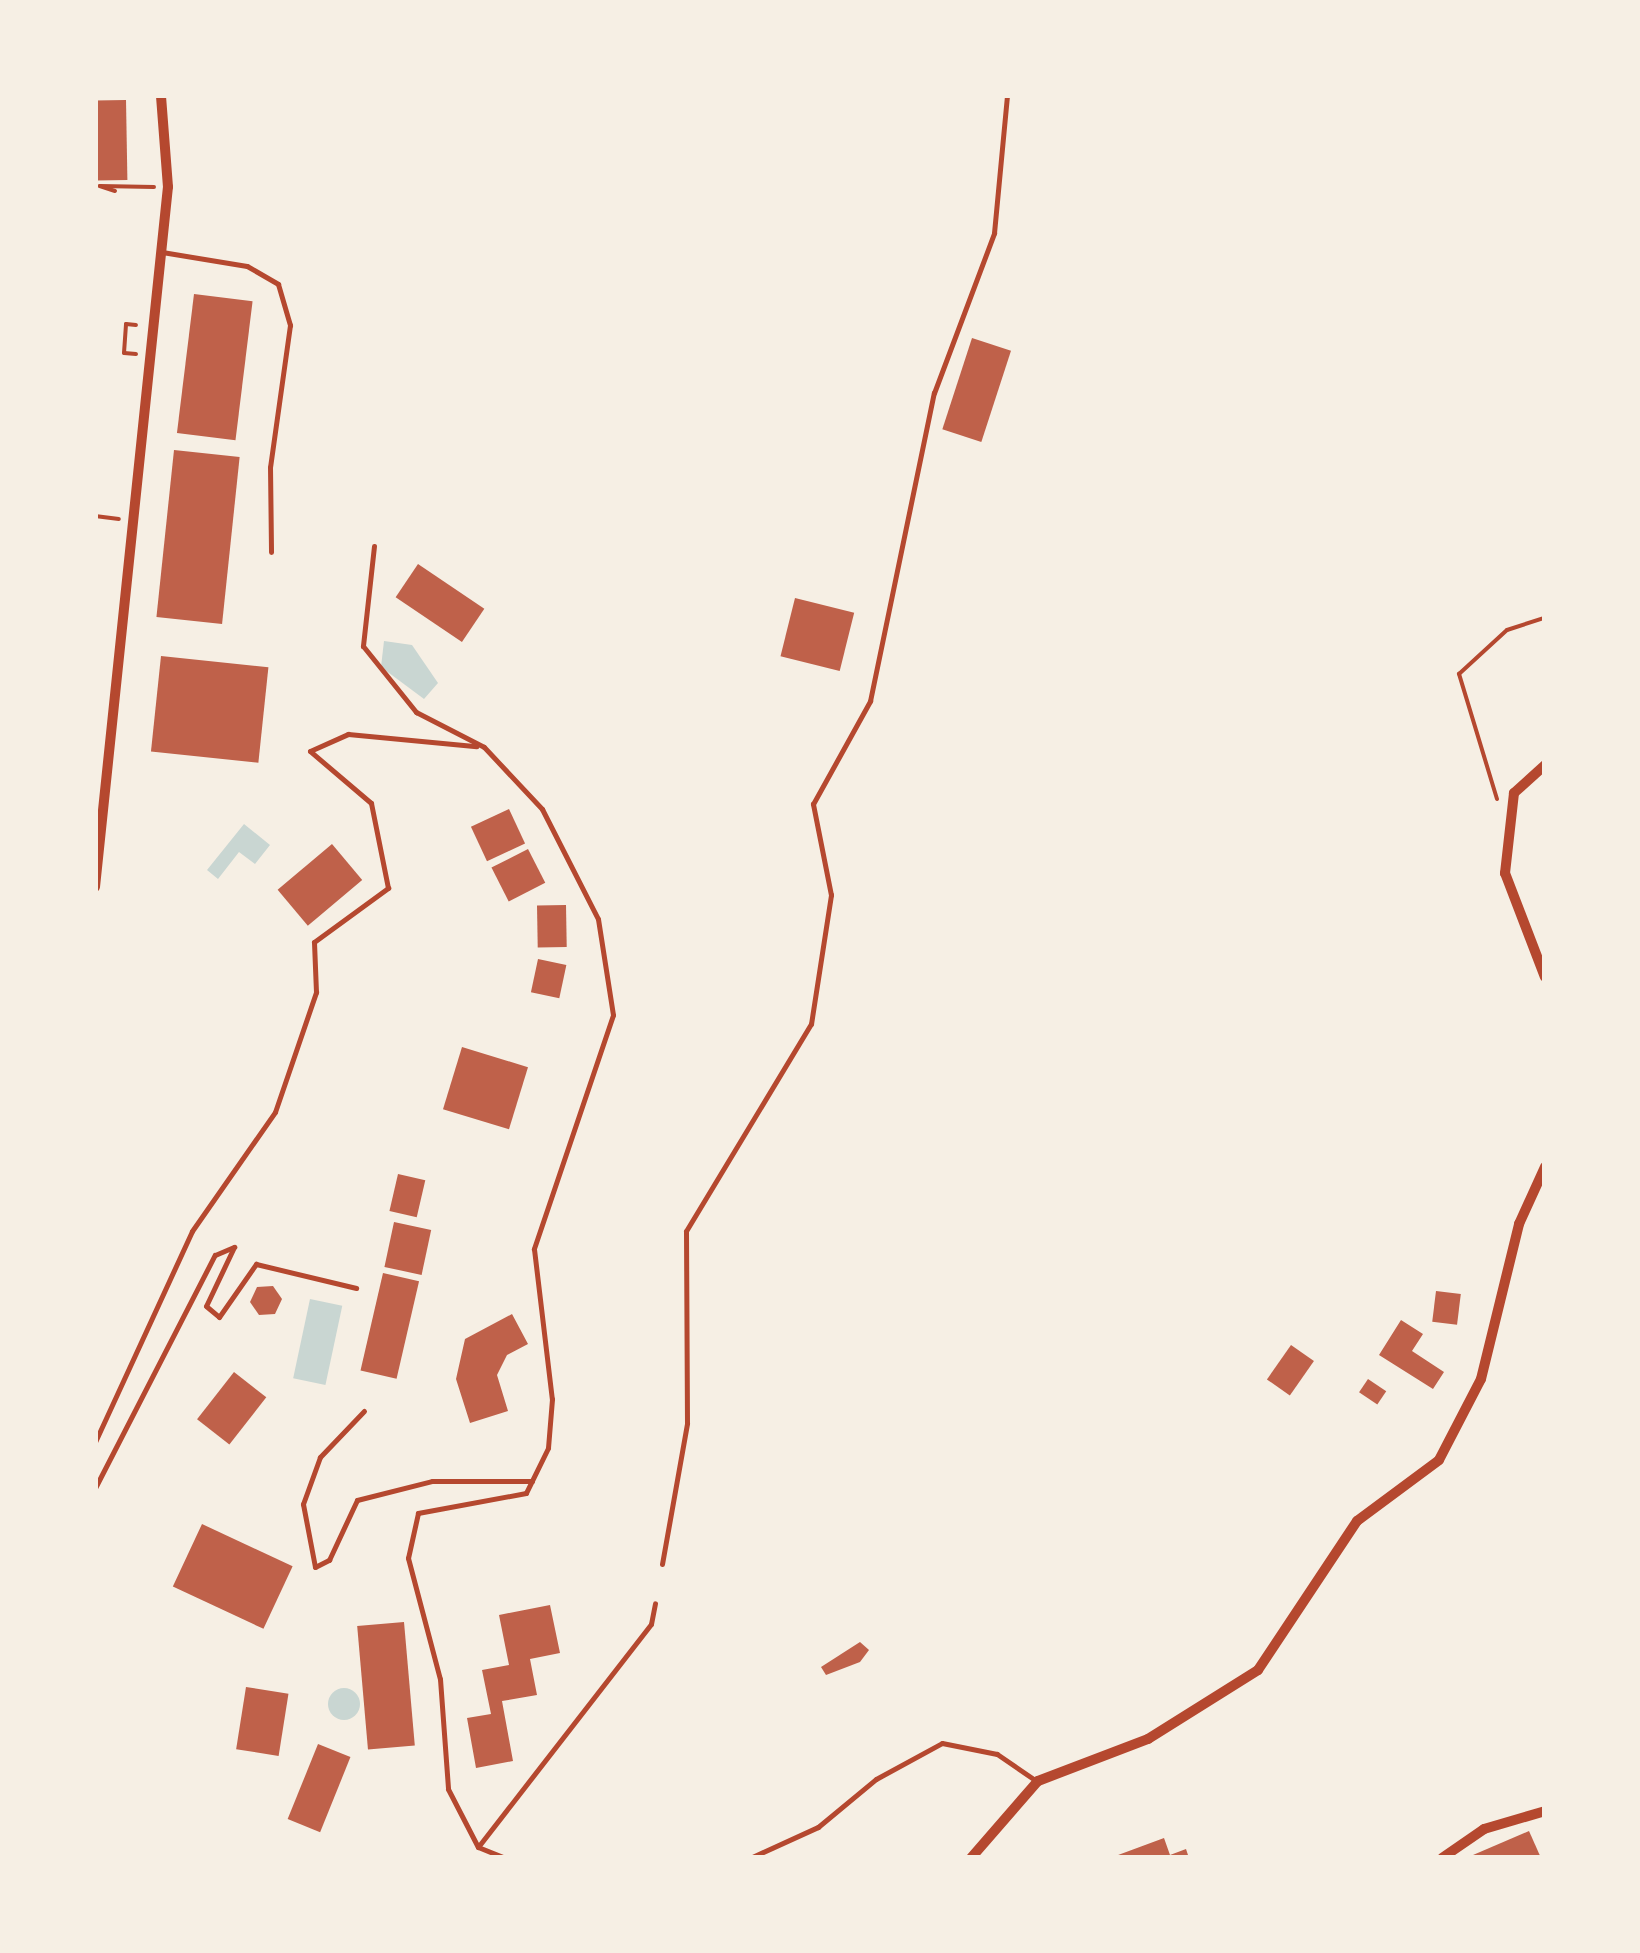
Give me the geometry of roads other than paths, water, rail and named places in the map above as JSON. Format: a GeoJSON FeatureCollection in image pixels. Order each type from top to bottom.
{"type":"FeatureCollection","features":[{"type":"Feature","properties":{"kind":"street"},"geometry":{"type":"LineString","coordinates":[[95,887],[168,186],[161,95]]}},
{"type":"Feature","properties":{"kind":"street"},"geometry":{"type":"LineString","coordinates":[[1545,764],[1514,792],[1506,827],[1515,917],[1540,960],[1545,978]]}},
{"type":"Feature","properties":{"kind":"street"},"geometry":{"type":"LineString","coordinates":[[971,1858],[1038,1781],[1148,1738],[1258,1670],[1357,1521],[1439,1460],[1481,1378],[1519,1224],[1545,1167]]}},
{"type":"Feature","properties":{"kind":"street"},"geometry":{"type":"LineString","coordinates":[[1442,1858],[1484,1829],[1545,1811]]}},
{"type":"Feature","properties":{"kind":"lane"},"geometry":{"type":"LineString","coordinates":[[662,1564],[687,1422],[686,1231],[811,1024],[831,895],[814,804],[870,701],[934,393],[994,233],[1007,95]]}},
{"type":"Feature","properties":{"kind":"lane"},"geometry":{"type":"LineString","coordinates":[[162,252],[246,266],[278,284],[290,326],[270,467],[271,552]]}},
{"type":"Feature","properties":{"kind":"lane"},"geometry":{"type":"LineString","coordinates":[[374,546],[363,646],[416,712],[484,747],[542,810],[598,919],[613,1015],[534,1249],[552,1399],[548,1448],[526,1494],[480,1508],[418,1513],[408,1558],[440,1678],[448,1790],[478,1847],[505,1858]]}},
{"type":"Feature","properties":{"kind":"lane"},"geometry":{"type":"LineString","coordinates":[[95,1442],[192,1230],[275,1112],[316,992],[314,942],[388,888],[372,803],[310,751],[348,734],[484,747]]}},
{"type":"Feature","properties":{"kind":"lane"},"geometry":{"type":"LineString","coordinates":[[95,1488],[215,1254],[234,1247],[206,1306],[218,1316],[256,1264],[356,1288]]}},
{"type":"Feature","properties":{"kind":"lane"},"geometry":{"type":"LineString","coordinates":[[364,1411],[320,1457],[303,1504],[315,1567],[329,1560],[357,1500],[432,1480],[532,1481]]}},
{"type":"Feature","properties":{"kind":"lane"},"geometry":{"type":"LineString","coordinates":[[478,1847],[651,1624],[655,1603]]}},
{"type":"Feature","properties":{"kind":"lane"},"geometry":{"type":"LineString","coordinates":[[750,1858],[818,1827],[876,1779],[942,1743],[998,1754],[1038,1781]]}}]}
